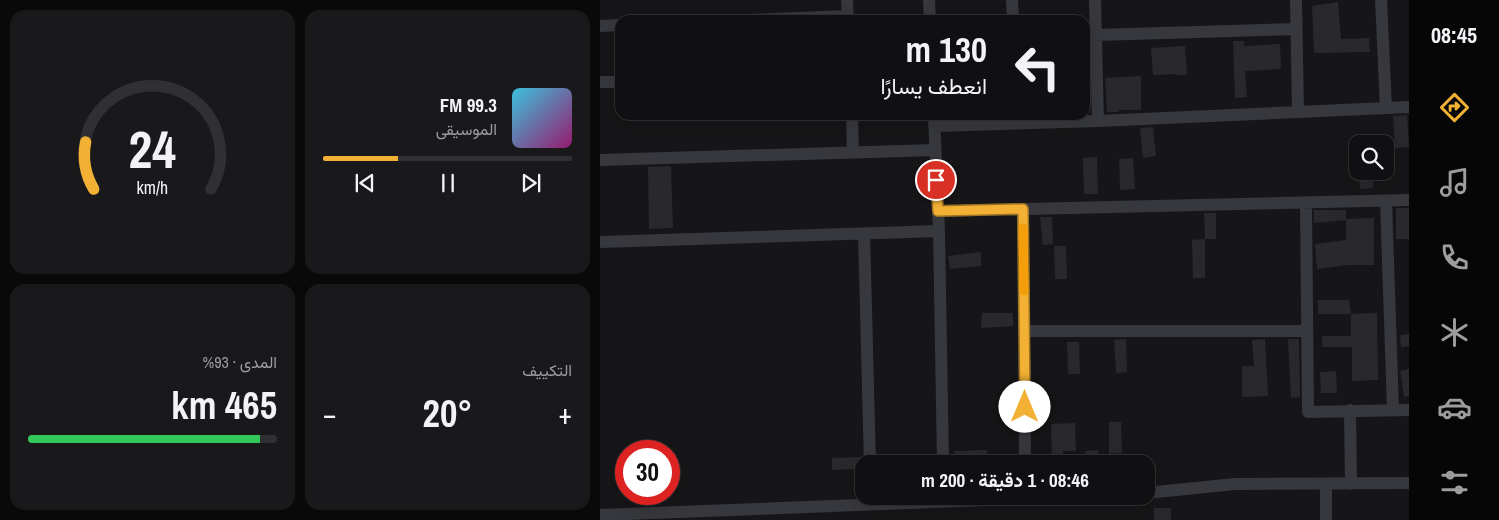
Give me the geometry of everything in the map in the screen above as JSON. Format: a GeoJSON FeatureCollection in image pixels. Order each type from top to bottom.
{"type":"FeatureCollection","features":[{"type":"Feature","properties":{"kind":"street"},"geometry":{"type":"LineString","coordinates":[[848,0],[848,15]]}},
{"type":"Feature","properties":{"kind":"street"},"geometry":{"type":"LineString","coordinates":[[929,0],[930,15]]}},
{"type":"Feature","properties":{"kind":"street"},"geometry":{"type":"LineString","coordinates":[[1012,0],[1013,15]]}},
{"type":"Feature","properties":{"kind":"street"},"geometry":{"type":"LineString","coordinates":[[1095,0],[1098,122]]}},
{"type":"Feature","properties":{"kind":"street"},"geometry":{"type":"LineString","coordinates":[[1296,0],[1298,112]]}},
{"type":"Feature","properties":{"kind":"street"},"geometry":{"type":"LineString","coordinates":[[1382,0],[1386,108]]}},
{"type":"Feature","properties":{"kind":"street"},"geometry":{"type":"LineString","coordinates":[[600,26],[615,25]]}},
{"type":"Feature","properties":{"kind":"street"},"geometry":{"type":"LineString","coordinates":[[1096,35],[1296,29]]}},
{"type":"Feature","properties":{"kind":"street"},"geometry":{"type":"LineString","coordinates":[[600,82],[615,82]]}},
{"type":"Feature","properties":{"kind":"street"},"geometry":{"type":"LineString","coordinates":[[1044,120],[1098,122],[1409,107]]}},
{"type":"Feature","properties":{"kind":"street"},"geometry":{"type":"LineString","coordinates":[[852,120],[853,152]]}},
{"type":"Feature","properties":{"kind":"street"},"geometry":{"type":"LineString","coordinates":[[934,120],[938,211],[943,455]]}},
{"type":"Feature","properties":{"kind":"street"},"geometry":{"type":"LineString","coordinates":[[600,160],[935,150]]}},
{"type":"Feature","properties":{"kind":"street"},"geometry":{"type":"LineString","coordinates":[[938,211],[1409,200]]}},
{"type":"Feature","properties":{"kind":"street"},"geometry":{"type":"LineString","coordinates":[[1386,201],[1392,410]]}},
{"type":"Feature","properties":{"kind":"street"},"geometry":{"type":"LineString","coordinates":[[1306,203],[1308,412],[1409,410]]}},
{"type":"Feature","properties":{"kind":"street"},"geometry":{"type":"LineString","coordinates":[[1023,209],[1025,455]]}},
{"type":"Feature","properties":{"kind":"street"},"geometry":{"type":"LineString","coordinates":[[600,242],[938,231]]}},
{"type":"Feature","properties":{"kind":"street"},"geometry":{"type":"LineString","coordinates":[[864,234],[870,455]]}},
{"type":"Feature","properties":{"kind":"street"},"geometry":{"type":"LineString","coordinates":[[1024,331],[1307,331]]}},
{"type":"Feature","properties":{"kind":"street"},"geometry":{"type":"LineString","coordinates":[[1350,410],[1351,484]]}},
{"type":"Feature","properties":{"kind":"street"},"geometry":{"type":"LineString","coordinates":[[1155,492],[1235,484],[1409,483]]}},
{"type":"Feature","properties":{"kind":"street"},"geometry":{"type":"LineString","coordinates":[[1326,484],[1326,520]]}},
{"type":"Feature","properties":{"kind":"street"},"geometry":{"type":"LineString","coordinates":[[600,515],[855,501]]}},
{"type":"Feature","properties":{"kind":"building"},"geometry":{"type":"Polygon","coordinates":[[[1338,2],[1341,39],[1369,38],[1370,52],[1314,53],[1312,6],[1338,2]]]}},
{"type":"Feature","properties":{"kind":"building"},"geometry":{"type":"Polygon","coordinates":[[[1233,41],[1244,41],[1244,46],[1280,44],[1281,69],[1245,71],[1247,97],[1235,98],[1233,41]]]}},
{"type":"Feature","properties":{"kind":"building"},"geometry":{"type":"Polygon","coordinates":[[[1185,46],[1187,75],[1153,75],[1151,48],[1185,46]]]}},
{"type":"Feature","properties":{"kind":"building"},"geometry":{"type":"Polygon","coordinates":[[[1141,76],[1141,110],[1107,112],[1105,78],[1141,76]]]}},
{"type":"Feature","properties":{"kind":"building"},"geometry":{"type":"Polygon","coordinates":[[[1407,115],[1409,147],[1395,148],[1393,116],[1407,115]]]}},
{"type":"Feature","properties":{"kind":"building"},"geometry":{"type":"Polygon","coordinates":[[[1153,127],[1156,156],[1143,158],[1140,128],[1153,127]]]}},
{"type":"Feature","properties":{"kind":"building"},"geometry":{"type":"Polygon","coordinates":[[[1097,157],[1098,194],[1084,194],[1083,158],[1097,157]]]}},
{"type":"Feature","properties":{"kind":"building"},"geometry":{"type":"Polygon","coordinates":[[[1133,158],[1135,189],[1120,190],[1119,159],[1133,158]]]}},
{"type":"Feature","properties":{"kind":"building"},"geometry":{"type":"Polygon","coordinates":[[[671,166],[673,228],[649,229],[648,167],[671,166]]]}},
{"type":"Feature","properties":{"kind":"building"},"geometry":{"type":"Polygon","coordinates":[[[1360,180],[1373,180],[1373,188],[1360,189],[1360,180]]]}},
{"type":"Feature","properties":{"kind":"building"},"geometry":{"type":"Polygon","coordinates":[[[1396,208],[1409,208],[1409,239],[1396,239],[1396,208]]]}},
{"type":"Feature","properties":{"kind":"building"},"geometry":{"type":"Polygon","coordinates":[[[1314,210],[1346,210],[1346,219],[1374,218],[1374,265],[1348,265],[1317,269],[1315,244],[1346,240],[1346,220],[1314,223],[1314,210]]]}},
{"type":"Feature","properties":{"kind":"building"},"geometry":{"type":"Polygon","coordinates":[[[1204,213],[1216,213],[1216,239],[1205,239],[1204,213]]]}},
{"type":"Feature","properties":{"kind":"building"},"geometry":{"type":"Polygon","coordinates":[[[1040,217],[1052,217],[1053,244],[1043,245],[1040,217]]]}},
{"type":"Feature","properties":{"kind":"building"},"geometry":{"type":"Polygon","coordinates":[[[1205,239],[1205,278],[1193,278],[1192,240],[1205,239]]]}},
{"type":"Feature","properties":{"kind":"building"},"geometry":{"type":"Polygon","coordinates":[[[1054,246],[1066,246],[1067,279],[1055,279],[1054,246]]]}},
{"type":"Feature","properties":{"kind":"building"},"geometry":{"type":"Polygon","coordinates":[[[981,252],[981,266],[950,269],[948,256],[981,252]]]}},
{"type":"Feature","properties":{"kind":"building"},"geometry":{"type":"Polygon","coordinates":[[[1318,300],[1349,300],[1351,314],[1318,314],[1318,300]]]}},
{"type":"Feature","properties":{"kind":"building"},"geometry":{"type":"Polygon","coordinates":[[[982,313],[1013,313],[1013,326],[981,328],[982,313]]]}},
{"type":"Feature","properties":{"kind":"building"},"geometry":{"type":"Polygon","coordinates":[[[1377,313],[1378,380],[1352,381],[1352,347],[1322,347],[1322,336],[1351,336],[1351,314],[1377,313]]]}},
{"type":"Feature","properties":{"kind":"building"},"geometry":{"type":"Polygon","coordinates":[[[1409,334],[1409,346],[1401,347],[1400,335],[1409,334]]]}},
{"type":"Feature","properties":{"kind":"building"},"geometry":{"type":"Polygon","coordinates":[[[1126,339],[1127,372],[1116,373],[1114,340],[1126,339]]]}},
{"type":"Feature","properties":{"kind":"building"},"geometry":{"type":"Polygon","coordinates":[[[1265,339],[1268,396],[1242,397],[1242,366],[1254,366],[1252,340],[1265,339]]]}},
{"type":"Feature","properties":{"kind":"building"},"geometry":{"type":"Polygon","coordinates":[[[1288,339],[1299,339],[1300,397],[1291,398],[1288,339]]]}},
{"type":"Feature","properties":{"kind":"building"},"geometry":{"type":"Polygon","coordinates":[[[1067,342],[1079,342],[1080,374],[1068,374],[1067,342]]]}},
{"type":"Feature","properties":{"kind":"building"},"geometry":{"type":"Polygon","coordinates":[[[1409,369],[1409,396],[1404,397],[1400,371],[1409,369]]]}},
{"type":"Feature","properties":{"kind":"building"},"geometry":{"type":"Polygon","coordinates":[[[1336,371],[1337,393],[1321,393],[1320,372],[1336,371]]]}},
{"type":"Feature","properties":{"kind":"building"},"geometry":{"type":"Polygon","coordinates":[[[1109,422],[1121,422],[1122,453],[1109,454],[1109,422]]]}},
{"type":"Feature","properties":{"kind":"building"},"geometry":{"type":"Polygon","coordinates":[[[1075,423],[1076,451],[1063,451],[1063,455],[1052,455],[1051,424],[1075,423]]]}},
{"type":"Feature","properties":{"kind":"building"},"geometry":{"type":"Polygon","coordinates":[[[987,450],[987,455],[954,455],[954,451],[987,450]]]}},
{"type":"Feature","properties":{"kind":"building"},"geometry":{"type":"Polygon","coordinates":[[[1098,450],[1098,455],[1085,455],[1085,451],[1098,450]]]}},
{"type":"Feature","properties":{"kind":"building"},"geometry":{"type":"Polygon","coordinates":[[[855,457],[855,469],[832,470],[832,458],[855,457]]]}},
{"type":"Feature","properties":{"kind":"building"},"geometry":{"type":"Polygon","coordinates":[[[1154,508],[1171,508],[1171,520],[1154,520],[1154,508]]]}},
{"type":"Feature","properties":{"kind":"slow traffic"},"geometry":{"type":"LineString","coordinates":[[1023,228],[1024,291]]}},
{"type":"Feature","properties":{"kind":"route"},"geometry":{"type":"LineString","coordinates":[[936,180],[938,211],[1023,209],[1025,407]]}}]}
